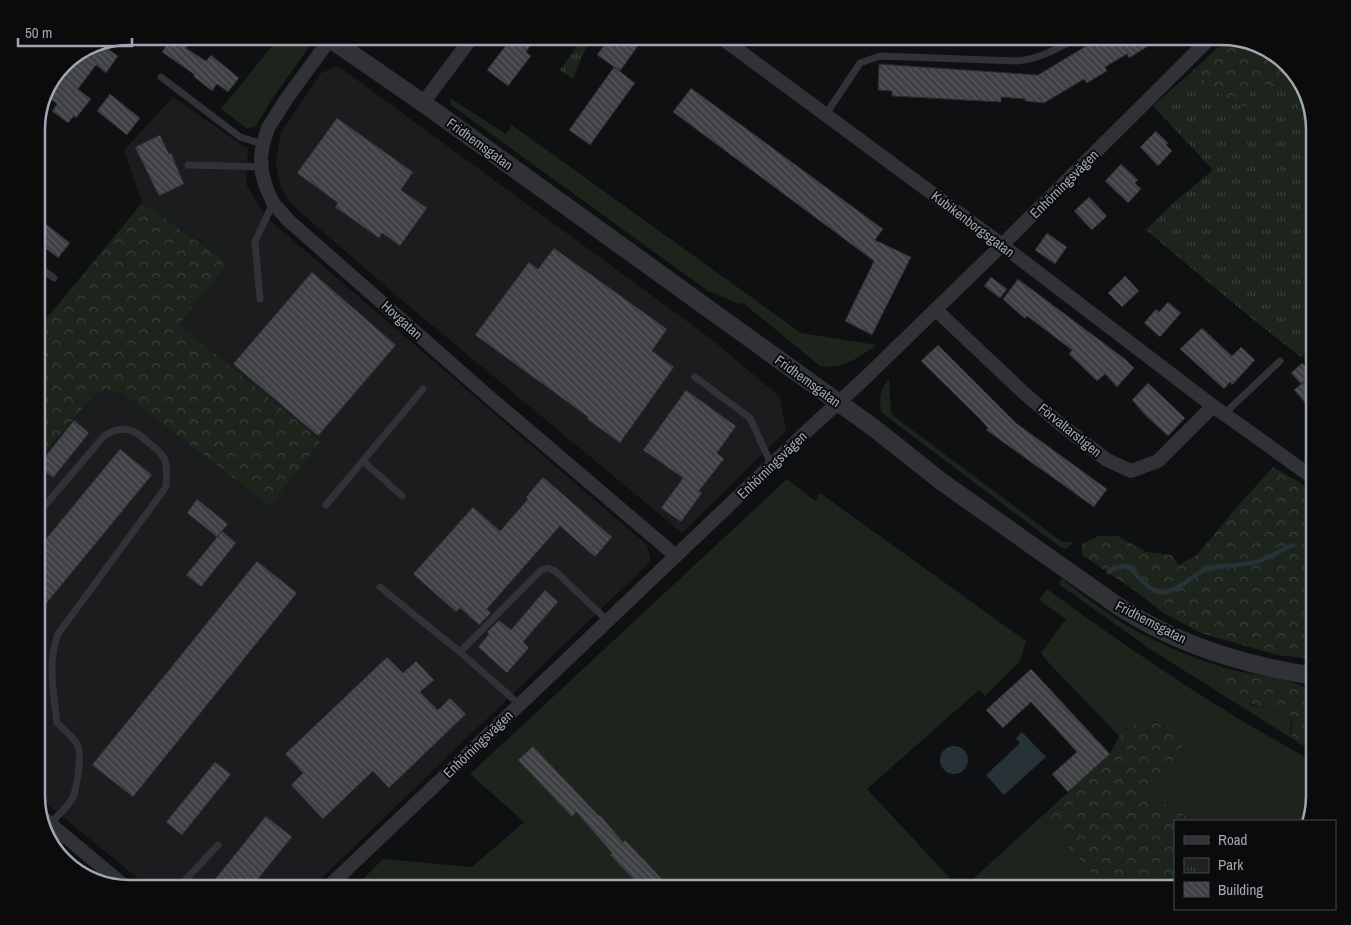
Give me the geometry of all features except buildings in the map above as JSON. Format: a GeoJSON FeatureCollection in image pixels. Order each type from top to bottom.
{"type":"FeatureCollection","features":[{"type":"Feature","properties":{"kind":"street","name":"Hovgatan"},"geometry":{"type":"LineString","coordinates":[[323,45],[268,128],[260,157],[266,187],[273,203],[288,220],[488,396],[676,556]]}},
{"type":"Feature","properties":{"kind":"street","name":"Fridhemsgatan"},"geometry":{"type":"LineString","coordinates":[[338,45],[423,103],[874,428],[942,482],[1134,616],[1196,645],[1250,663],[1306,674]]}},
{"type":"Feature","properties":{"kind":"street"},"geometry":{"type":"LineString","coordinates":[[423,103],[466,45]]}},
{"type":"Feature","properties":{"kind":"street","name":"Kubikenborgsgatan"},"geometry":{"type":"LineString","coordinates":[[731,45],[1306,472]]}},
{"type":"Feature","properties":{"kind":"street","name":"Enhörningsvägen"},"geometry":{"type":"LineString","coordinates":[[335,880],[936,310],[1203,45]]}},
{"type":"Feature","properties":{"kind":"street","name":"Förvaltarstigen"},"geometry":{"type":"LineString","coordinates":[[936,310],[1025,394],[1059,422],[1107,460],[1131,470],[1158,461],[1219,409]]}},
{"type":"Feature","properties":{"kind":"street"},"geometry":{"type":"LineString","coordinates":[[49,824],[114,878]]}},
{"type":"Feature","properties":{"kind":"lane"},"geometry":{"type":"LineString","coordinates":[[826,114],[860,63],[874,57],[1017,62],[1031,60],[1064,45]]}},
{"type":"Feature","properties":{"kind":"lane"},"geometry":{"type":"LineString","coordinates":[[161,77],[240,137],[263,144]]}},
{"type":"Feature","properties":{"kind":"lane"},"geometry":{"type":"LineString","coordinates":[[188,165],[261,167]]}},
{"type":"Feature","properties":{"kind":"lane"},"geometry":{"type":"LineString","coordinates":[[260,299],[255,242],[273,203]]}},
{"type":"Feature","properties":{"kind":"lane"},"geometry":{"type":"LineString","coordinates":[[45,272],[54,278]]}},
{"type":"Feature","properties":{"kind":"lane"},"geometry":{"type":"LineString","coordinates":[[1219,409],[1280,361]]}},
{"type":"Feature","properties":{"kind":"lane"},"geometry":{"type":"LineString","coordinates":[[695,377],[750,418],[772,466]]}},
{"type":"Feature","properties":{"kind":"lane"},"geometry":{"type":"LineString","coordinates":[[326,505],[423,389]]}},
{"type":"Feature","properties":{"kind":"lane"},"geometry":{"type":"LineString","coordinates":[[45,505],[104,436],[113,431],[131,430],[139,434],[158,450],[165,459],[167,468],[166,487],[58,634],[53,647],[52,667],[57,723],[72,737],[79,747],[79,760],[72,798],[48,818]]}},
{"type":"Feature","properties":{"kind":"lane"},"geometry":{"type":"LineString","coordinates":[[363,461],[402,496]]}},
{"type":"Feature","properties":{"kind":"lane"},"geometry":{"type":"LineString","coordinates":[[460,652],[541,570],[548,568],[555,571],[608,621]]}},
{"type":"Feature","properties":{"kind":"lane"},"geometry":{"type":"LineString","coordinates":[[380,586],[460,652],[520,705]]}},
{"type":"Feature","properties":{"kind":"lane"},"geometry":{"type":"LineString","coordinates":[[185,880],[218,844]]}},
{"type":"Feature","properties":{"kind":"shaded area"},"geometry":{"type":"Polygon","coordinates":[[[338,66],[710,338],[780,397],[786,431],[682,533],[398,297],[291,204],[280,186],[276,164],[280,134],[321,73],[338,66]]]}},
{"type":"Feature","properties":{"kind":"shaded area"},"geometry":{"type":"Polygon","coordinates":[[[173,97],[248,149],[246,184],[265,216],[647,545],[651,561],[319,880],[140,880],[45,802],[45,452],[95,394],[108,390],[321,441],[178,324],[228,263],[142,203],[124,150],[173,97]]]}},
{"type":"Feature","properties":{"kind":"shaded area"},"geometry":{"type":"Polygon","coordinates":[[[1022,732],[1046,757],[1004,795],[986,775],[1020,743],[1016,738],[1022,732]]]}},
{"type":"Feature","properties":{"kind":"shaded area"},"geometry":{"type":"Polygon","coordinates":[[[954,746],[964,750],[968,760],[964,770],[954,774],[944,770],[940,760],[944,750],[954,746]]]}},
{"type":"Feature","properties":{"kind":"green space"},"geometry":{"type":"Polygon","coordinates":[[[273,45],[309,45],[255,127],[246,128],[221,109],[273,45]]]}},
{"type":"Feature","properties":{"kind":"green space"},"geometry":{"type":"Polygon","coordinates":[[[578,45],[588,45],[573,79],[560,70],[578,45]]]}},
{"type":"Feature","properties":{"kind":"green space"},"geometry":{"type":"Polygon","coordinates":[[[1222,45],[1244,48],[1259,54],[1269,59],[1287,76],[1276,88],[1262,84],[1249,89],[1249,108],[1230,101],[1205,84],[1196,68],[1222,45]]]}},
{"type":"Feature","properties":{"kind":"green space"},"geometry":{"type":"Polygon","coordinates":[[[1196,68],[1205,84],[1230,101],[1249,108],[1249,89],[1262,84],[1276,88],[1287,76],[1292,82],[1300,100],[1287,118],[1291,125],[1301,125],[1306,129],[1306,352],[1301,357],[1146,230],[1173,203],[1213,170],[1153,106],[1196,68]]]}},
{"type":"Feature","properties":{"kind":"green space"},"geometry":{"type":"Polygon","coordinates":[[[450,98],[506,134],[512,125],[801,333],[877,345],[850,362],[829,367],[820,366],[743,303],[739,304],[708,291],[451,105],[450,98]]]}},
{"type":"Feature","properties":{"kind":"green space"},"geometry":{"type":"Polygon","coordinates":[[[1300,100],[1306,129],[1301,125],[1291,125],[1287,118],[1300,100]]]}},
{"type":"Feature","properties":{"kind":"green space"},"geometry":{"type":"Polygon","coordinates":[[[142,203],[228,263],[179,324],[321,441],[270,506],[124,394],[108,390],[95,394],[45,452],[45,320],[142,203]]]}},
{"type":"Feature","properties":{"kind":"green space"},"geometry":{"type":"Polygon","coordinates":[[[889,378],[891,414],[1062,542],[1074,542],[1066,549],[1060,547],[882,413],[881,395],[889,378]]]}},
{"type":"Feature","properties":{"kind":"green space"},"geometry":{"type":"Polygon","coordinates":[[[1273,467],[1306,488],[1306,658],[1277,655],[1201,633],[1165,614],[1134,590],[1082,555],[1082,544],[1099,536],[1118,536],[1146,552],[1171,555],[1179,565],[1197,555],[1273,467]]]}},
{"type":"Feature","properties":{"kind":"green space"},"geometry":{"type":"Polygon","coordinates":[[[787,479],[815,501],[820,493],[1026,641],[1020,661],[985,696],[979,690],[867,789],[952,880],[362,880],[383,859],[472,867],[524,822],[470,774],[787,479]]]}},
{"type":"Feature","properties":{"kind":"green space"},"geometry":{"type":"Polygon","coordinates":[[[1062,579],[1121,622],[1169,647],[1230,669],[1306,687],[1306,708],[1297,687],[1221,671],[1251,705],[1292,716],[1290,734],[1306,742],[1306,747],[1150,649],[1060,585],[1059,582],[1062,579]]]}},
{"type":"Feature","properties":{"kind":"green space"},"geometry":{"type":"Polygon","coordinates":[[[1047,589],[1112,636],[1178,680],[1246,723],[1306,757],[1306,796],[1303,820],[1194,820],[1150,797],[1166,728],[1156,722],[1140,719],[1119,736],[1041,653],[1066,619],[1039,600],[1047,589]]]}},
{"type":"Feature","properties":{"kind":"green space"},"geometry":{"type":"Polygon","coordinates":[[[1221,670],[1297,687],[1306,694],[1306,744],[1290,734],[1292,716],[1249,703],[1239,698],[1230,692],[1218,675],[1221,670]]]}},
{"type":"Feature","properties":{"kind":"green space"},"geometry":{"type":"Polygon","coordinates":[[[1140,719],[1154,722],[1164,727],[1183,745],[1150,796],[1194,820],[1174,820],[1174,880],[1098,880],[1041,817],[1110,754],[1119,736],[1140,719]]]}},
{"type":"Feature","properties":{"kind":"green space"},"geometry":{"type":"Polygon","coordinates":[[[1041,817],[1098,880],[972,880],[1041,817]]]}},
{"type":"Feature","properties":{"kind":"waterway"},"geometry":{"type":"LineString","coordinates":[[1109,572],[1114,568],[1127,566],[1151,588],[1156,591],[1166,592],[1178,588],[1205,570],[1260,561],[1293,545]]}}]}
